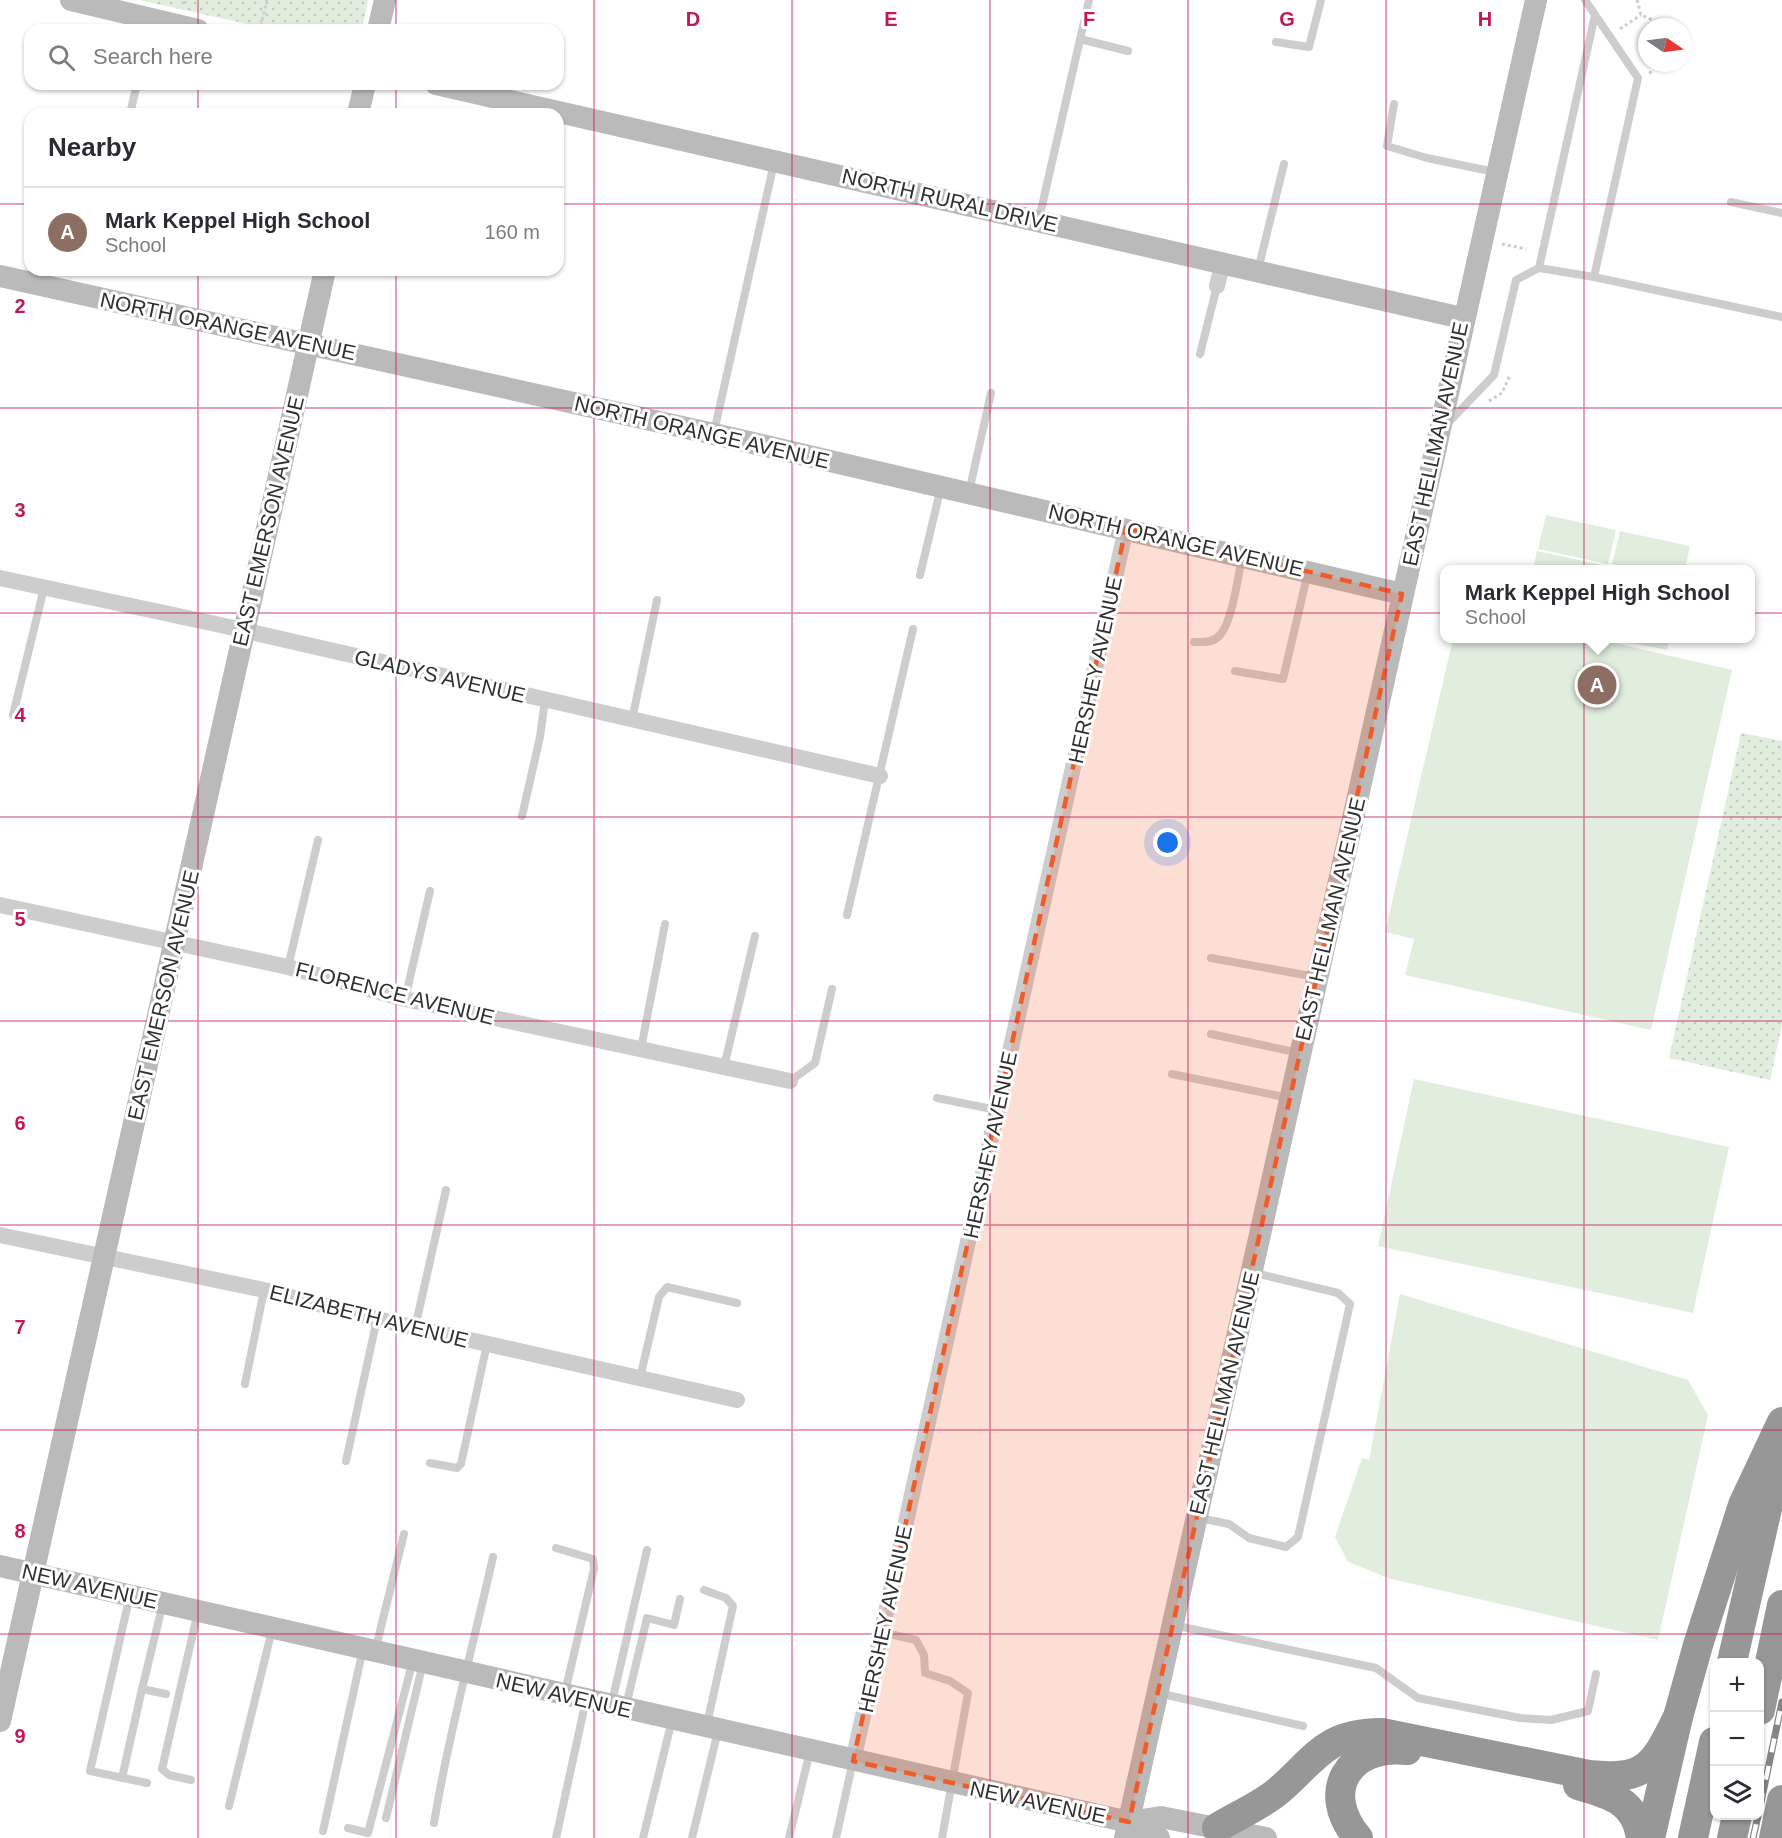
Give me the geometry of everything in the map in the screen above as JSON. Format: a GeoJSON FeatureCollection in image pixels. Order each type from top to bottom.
{"type":"FeatureCollection","features":[{"type":"Feature","properties":{"kind":"highway"},"geometry":{"type":"LineString","coordinates":[[1650,1838],[1678,1717],[1743,1505],[1782,1422]]}},
{"type":"Feature","properties":{"kind":"highway"},"geometry":{"type":"LineString","coordinates":[[1733,1658],[1782,1445]]}},
{"type":"Feature","properties":{"kind":"highway"},"geometry":{"type":"LineString","coordinates":[[1764,1691],[1782,1605]]}},
{"type":"Feature","properties":{"kind":"highway"},"geometry":{"type":"LineString","coordinates":[[1217,1828],[1276,1792],[1327,1744],[1362,1733],[1403,1737],[1589,1775],[1617,1778],[1641,1772],[1659,1754],[1678,1717]]}},
{"type":"Feature","properties":{"kind":"highway"},"geometry":{"type":"LineString","coordinates":[[1358,1838],[1344,1822],[1340,1791],[1344,1774],[1355,1761],[1368,1754],[1397,1749],[1423,1752],[1599,1791],[1622,1801],[1635,1816],[1641,1838]]}},
{"type":"Feature","properties":{"kind":"highway"},"geometry":{"type":"LineString","coordinates":[[1693,1838],[1710,1760]]}},
{"type":"Feature","properties":{"kind":"highway"},"geometry":{"type":"LineString","coordinates":[[1774,1838],[1782,1800]]}},
{"type":"Feature","properties":{"kind":"highway"},"geometry":{"type":"LineString","coordinates":[[1732,1838],[1736,1820]]}},
{"type":"Feature","properties":{"kind":"street"},"geometry":{"type":"LineString","coordinates":[[71,0],[128,10],[149,24]]}},
{"type":"Feature","properties":{"kind":"street"},"geometry":{"type":"LineString","coordinates":[[379,24],[385,0]]}},
{"type":"Feature","properties":{"kind":"street","name":"EAST HELLMAN AVENUE"},"geometry":{"type":"LineString","coordinates":[[1127,1830],[1462,318],[1536,0]]}},
{"type":"Feature","properties":{"kind":"street"},"geometry":{"type":"LineString","coordinates":[[359,108],[364,90]]}},
{"type":"Feature","properties":{"kind":"street","name":"NORTH RURAL DRIVE"},"geometry":{"type":"LineString","coordinates":[[463,90],[543,108]]}},
{"type":"Feature","properties":{"kind":"street","name":"NORTH RURAL DRIVE"},"geometry":{"type":"LineString","coordinates":[[564,113],[1462,318]]}},
{"type":"Feature","properties":{"kind":"street"},"geometry":{"type":"LineString","coordinates":[[1217,286],[1223,262]]}},
{"type":"Feature","properties":{"kind":"street","name":"NORTH ORANGE AVENUE"},"geometry":{"type":"LineString","coordinates":[[0,276],[714,434],[1243,555],[1402,594]]}},
{"type":"Feature","properties":{"kind":"street","name":"EAST EMERSON AVENUE"},"geometry":{"type":"LineString","coordinates":[[0,1721],[323,276]]}},
{"type":"Feature","properties":{"kind":"street","name":"HERSHEY AVENUE"},"geometry":{"type":"LineString","coordinates":[[853,1761],[1126,528]]}},
{"type":"Feature","properties":{"kind":"street","name":"GLADYS AVENUE"},"geometry":{"type":"LineString","coordinates":[[0,578],[880,776]]}},
{"type":"Feature","properties":{"kind":"street","name":"FLORENCE AVENUE"},"geometry":{"type":"LineString","coordinates":[[0,905],[288,967],[405,999],[790,1081]]}},
{"type":"Feature","properties":{"kind":"street","name":"ELIZABETH AVENUE"},"geometry":{"type":"LineString","coordinates":[[0,1235],[264,1290],[415,1328],[736,1400]]}},
{"type":"Feature","properties":{"kind":"street","name":"NEW AVENUE"},"geometry":{"type":"LineString","coordinates":[[0,1566],[951,1783],[1160,1838]]}},
{"type":"Feature","properties":{"kind":"street","name":"NEW AVENUE"},"geometry":{"type":"LineString","coordinates":[[1127,1830],[1161,1817],[1266,1838]]}},
{"type":"Feature","properties":{"kind":"lane"},"geometry":{"type":"LineString","coordinates":[[1039,220],[1089,0]]}},
{"type":"Feature","properties":{"kind":"lane"},"geometry":{"type":"LineString","coordinates":[[1276,42],[1309,47],[1321,0]]}},
{"type":"Feature","properties":{"kind":"lane"},"geometry":{"type":"LineString","coordinates":[[1586,0],[1638,78],[1594,278]]}},
{"type":"Feature","properties":{"kind":"lane"},"geometry":{"type":"LineString","coordinates":[[1539,268],[1595,15]]}},
{"type":"Feature","properties":{"kind":"lane"},"geometry":{"type":"LineString","coordinates":[[1080,39],[1128,51]]}},
{"type":"Feature","properties":{"kind":"lane"},"geometry":{"type":"LineString","coordinates":[[131,108],[136,90]]}},
{"type":"Feature","properties":{"kind":"lane"},"geometry":{"type":"LineString","coordinates":[[1394,104],[1387,146],[1427,158],[1496,172]]}},
{"type":"Feature","properties":{"kind":"lane"},"geometry":{"type":"LineString","coordinates":[[714,434],[775,160]]}},
{"type":"Feature","properties":{"kind":"lane"},"geometry":{"type":"LineString","coordinates":[[1258,270],[1284,164]]}},
{"type":"Feature","properties":{"kind":"lane"},"geometry":{"type":"LineString","coordinates":[[1731,202],[1782,213]]}},
{"type":"Feature","properties":{"kind":"lane"},"geometry":{"type":"LineString","coordinates":[[1437,434],[1494,375],[1516,280],[1539,268],[1782,317]]}},
{"type":"Feature","properties":{"kind":"lane"},"geometry":{"type":"LineString","coordinates":[[1200,354],[1217,286]]}},
{"type":"Feature","properties":{"kind":"lane"},"geometry":{"type":"LineString","coordinates":[[969,493],[991,393]]}},
{"type":"Feature","properties":{"kind":"lane"},"geometry":{"type":"LineString","coordinates":[[920,575],[941,486]]}},
{"type":"Feature","properties":{"kind":"lane"},"geometry":{"type":"LineString","coordinates":[[1194,642],[1209,643],[1220,635],[1226,624],[1243,555]]}},
{"type":"Feature","properties":{"kind":"lane"},"geometry":{"type":"LineString","coordinates":[[1235,671],[1283,679],[1308,572]]}},
{"type":"Feature","properties":{"kind":"lane"},"geometry":{"type":"LineString","coordinates":[[13,715],[44,588]]}},
{"type":"Feature","properties":{"kind":"lane"},"geometry":{"type":"LineString","coordinates":[[632,720],[657,600]]}},
{"type":"Feature","properties":{"kind":"lane"},"geometry":{"type":"LineString","coordinates":[[847,915],[914,629]]}},
{"type":"Feature","properties":{"kind":"lane"},"geometry":{"type":"LineString","coordinates":[[522,816],[540,736],[545,700]]}},
{"type":"Feature","properties":{"kind":"lane"},"geometry":{"type":"LineString","coordinates":[[288,967],[318,840]]}},
{"type":"Feature","properties":{"kind":"lane"},"geometry":{"type":"LineString","coordinates":[[405,999],[430,891]]}},
{"type":"Feature","properties":{"kind":"lane"},"geometry":{"type":"LineString","coordinates":[[640,1049],[665,924]]}},
{"type":"Feature","properties":{"kind":"lane"},"geometry":{"type":"LineString","coordinates":[[724,1067],[755,936]]}},
{"type":"Feature","properties":{"kind":"lane"},"geometry":{"type":"LineString","coordinates":[[1211,958],[1317,977]]}},
{"type":"Feature","properties":{"kind":"lane"},"geometry":{"type":"LineString","coordinates":[[790,1081],[815,1063],[832,989]]}},
{"type":"Feature","properties":{"kind":"lane"},"geometry":{"type":"LineString","coordinates":[[1211,1034],[1300,1053]]}},
{"type":"Feature","properties":{"kind":"lane"},"geometry":{"type":"LineString","coordinates":[[1172,1074],[1290,1098]]}},
{"type":"Feature","properties":{"kind":"lane"},"geometry":{"type":"LineString","coordinates":[[938,1098],[997,1110]]}},
{"type":"Feature","properties":{"kind":"lane"},"geometry":{"type":"LineString","coordinates":[[415,1328],[446,1190]]}},
{"type":"Feature","properties":{"kind":"lane"},"geometry":{"type":"LineString","coordinates":[[1196,1518],[1229,1524],[1249,1538],[1286,1547],[1298,1537],[1350,1304],[1338,1293],[1251,1272]]}},
{"type":"Feature","properties":{"kind":"lane"},"geometry":{"type":"LineString","coordinates":[[640,1378],[659,1297],[667,1287],[737,1303]]}},
{"type":"Feature","properties":{"kind":"lane"},"geometry":{"type":"LineString","coordinates":[[245,1384],[264,1290]]}},
{"type":"Feature","properties":{"kind":"lane"},"geometry":{"type":"LineString","coordinates":[[346,1461],[377,1319]]}},
{"type":"Feature","properties":{"kind":"lane"},"geometry":{"type":"LineString","coordinates":[[430,1463],[457,1468],[461,1464],[488,1344]]}},
{"type":"Feature","properties":{"kind":"lane"},"geometry":{"type":"LineString","coordinates":[[323,1831],[369,1650],[404,1534]]}},
{"type":"Feature","properties":{"kind":"lane"},"geometry":{"type":"LineString","coordinates":[[556,1548],[593,1559],[594,1569],[564,1695]]}},
{"type":"Feature","properties":{"kind":"lane"},"geometry":{"type":"LineString","coordinates":[[618,1707],[647,1550]]}},
{"type":"Feature","properties":{"kind":"lane"},"geometry":{"type":"LineString","coordinates":[[434,1823],[457,1701],[467,1672],[493,1557]]}},
{"type":"Feature","properties":{"kind":"lane"},"geometry":{"type":"LineString","coordinates":[[692,1838],[733,1606],[726,1598],[704,1590]]}},
{"type":"Feature","properties":{"kind":"lane"},"geometry":{"type":"LineString","coordinates":[[130,1595],[90,1771],[147,1783]]}},
{"type":"Feature","properties":{"kind":"lane"},"geometry":{"type":"LineString","coordinates":[[618,1707],[647,1618],[674,1625],[680,1599]]}},
{"type":"Feature","properties":{"kind":"lane"},"geometry":{"type":"LineString","coordinates":[[122,1778],[163,1603]]}},
{"type":"Feature","properties":{"kind":"lane"},"geometry":{"type":"LineString","coordinates":[[191,1780],[169,1775],[162,1769],[198,1611]]}},
{"type":"Feature","properties":{"kind":"lane"},"geometry":{"type":"LineString","coordinates":[[1172,1625],[1376,1668],[1418,1698],[1520,1718],[1551,1719],[1588,1711],[1596,1674]]}},
{"type":"Feature","properties":{"kind":"lane"},"geometry":{"type":"LineString","coordinates":[[229,1806],[273,1627]]}},
{"type":"Feature","properties":{"kind":"lane"},"geometry":{"type":"LineString","coordinates":[[881,1632],[916,1640],[924,1654],[925,1673],[950,1681],[969,1693],[942,1838]]}},
{"type":"Feature","properties":{"kind":"lane"},"geometry":{"type":"LineString","coordinates":[[386,1818],[418,1661]]}},
{"type":"Feature","properties":{"kind":"lane"},"geometry":{"type":"LineString","coordinates":[[348,1828],[368,1833],[418,1661]]}},
{"type":"Feature","properties":{"kind":"lane"},"geometry":{"type":"LineString","coordinates":[[142,1689],[166,1694]]}},
{"type":"Feature","properties":{"kind":"lane"},"geometry":{"type":"LineString","coordinates":[[1157,1693],[1303,1726]]}},
{"type":"Feature","properties":{"kind":"lane"},"geometry":{"type":"LineString","coordinates":[[556,1838],[586,1700]]}},
{"type":"Feature","properties":{"kind":"lane"},"geometry":{"type":"LineString","coordinates":[[644,1838],[672,1720]]}},
{"type":"Feature","properties":{"kind":"lane"},"geometry":{"type":"LineString","coordinates":[[789,1838],[810,1751]]}},
{"type":"Feature","properties":{"kind":"lane"},"geometry":{"type":"LineString","coordinates":[[836,1838],[853,1761]]}},
{"type":"Feature","properties":{"kind":"path"},"geometry":{"type":"LineString","coordinates":[[261,24],[267,0]]}},
{"type":"Feature","properties":{"kind":"path"},"geometry":{"type":"LineString","coordinates":[[1636,0],[1641,15],[1648,18]]}},
{"type":"Feature","properties":{"kind":"path"},"geometry":{"type":"LineString","coordinates":[[1620,29],[1641,15]]}},
{"type":"Feature","properties":{"kind":"path"},"geometry":{"type":"LineString","coordinates":[[1502,244],[1526,249]]}},
{"type":"Feature","properties":{"kind":"path"},"geometry":{"type":"LineString","coordinates":[[1486,403],[1503,393],[1510,371]]}},
{"type":"Feature","properties":{"kind":"highlighted area"},"geometry":{"type":"Polygon","coordinates":[[[1126,528],[1402,594],[1129,1822],[853,1761],[1126,528]]]}},
{"type":"Feature","properties":{"kind":"green space"},"geometry":{"type":"Polygon","coordinates":[[[139,0],[368,0],[363,24],[247,24],[139,0]]]}},
{"type":"Feature","properties":{"kind":"green space"},"geometry":{"type":"Polygon","coordinates":[[[1546,515],[1616,530],[1608,564],[1538,549],[1546,515]]]}},
{"type":"Feature","properties":{"kind":"green space"},"geometry":{"type":"Polygon","coordinates":[[[1620,531],[1690,546],[1686,565],[1612,564],[1620,531]]]}},
{"type":"Feature","properties":{"kind":"green space"},"geometry":{"type":"Polygon","coordinates":[[[1537,551],[1602,565],[1534,565],[1537,551]]]}},
{"type":"Feature","properties":{"kind":"green space"},"geometry":{"type":"Polygon","coordinates":[[[1452,643],[1614,643],[1732,670],[1651,1030],[1405,975],[1414,939],[1385,932],[1452,643]]]}},
{"type":"Feature","properties":{"kind":"green space"},"geometry":{"type":"Polygon","coordinates":[[[1633,643],[1668,643],[1667,650],[1633,643]]]}},
{"type":"Feature","properties":{"kind":"green space"},"geometry":{"type":"Polygon","coordinates":[[[1741,733],[1782,741],[1782,1025],[1770,1080],[1669,1058],[1741,733]]]}},
{"type":"Feature","properties":{"kind":"green space"},"geometry":{"type":"Polygon","coordinates":[[[1414,1079],[1729,1147],[1693,1313],[1378,1246],[1414,1079]]]}},
{"type":"Feature","properties":{"kind":"green space"},"geometry":{"type":"Polygon","coordinates":[[[1400,1294],[1688,1380],[1708,1415],[1658,1640],[1391,1579],[1348,1562],[1335,1537],[1362,1458],[1369,1460],[1400,1294]]]}},
{"type":"Feature","properties":{"kind":"railway"},"geometry":{"type":"LineString","coordinates":[[1764,1788],[1782,1702]]}},
{"type":"Feature","properties":{"kind":"railway"},"geometry":{"type":"LineString","coordinates":[[1753,1838],[1757,1820]]}},
{"type":"Feature","properties":{"kind":"place","name":"Mark Keppel High School"},"geometry":{"type":"Point","coordinates":[1597,685]}}]}
